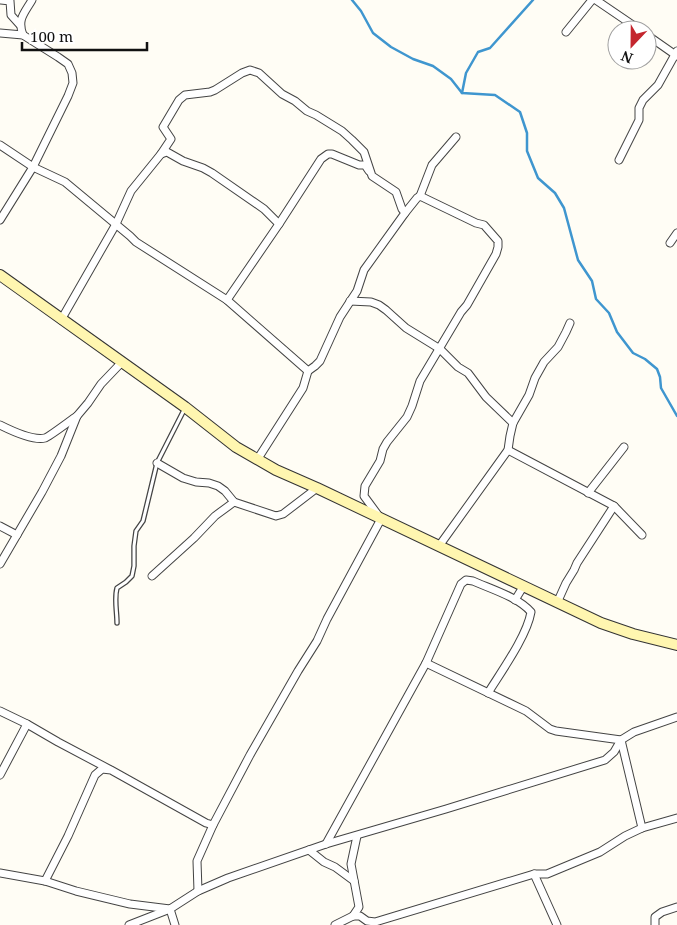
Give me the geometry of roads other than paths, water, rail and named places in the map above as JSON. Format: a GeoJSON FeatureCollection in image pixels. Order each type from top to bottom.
{"type":"FeatureCollection","features":[{"type":"Feature","properties":{"kind":"main road"},"geometry":{"type":"LineString","coordinates":[[0,275],[185,407],[236,447],[257,460],[601,623],[677,645]]}},
{"type":"Feature","properties":{"kind":"street"},"geometry":{"type":"LineString","coordinates":[[1,0],[10,1],[10,14],[20,25],[23,35]]}},
{"type":"Feature","properties":{"kind":"street"},"geometry":{"type":"LineString","coordinates":[[20,25],[22,17],[32,0]]}},
{"type":"Feature","properties":{"kind":"street"},"geometry":{"type":"LineString","coordinates":[[566,32],[592,0]]}},
{"type":"Feature","properties":{"kind":"street"},"geometry":{"type":"LineString","coordinates":[[596,0],[625,20]]}},
{"type":"Feature","properties":{"kind":"street"},"geometry":{"type":"LineString","coordinates":[[0,33],[23,35],[68,64],[72,73],[73,83],[33,167],[0,220]]}},
{"type":"Feature","properties":{"kind":"street"},"geometry":{"type":"LineString","coordinates":[[620,160],[639,120],[643,100],[658,85],[676,54],[657,42]]}},
{"type":"Feature","properties":{"kind":"street"},"geometry":{"type":"LineString","coordinates":[[62,320],[116,224],[131,191],[171,139],[163,126],[179,100],[185,95],[210,92],[250,70],[259,73],[282,94],[295,100],[307,111],[342,131],[364,152],[372,176]]}},
{"type":"Feature","properties":{"kind":"street"},"geometry":{"type":"LineString","coordinates":[[257,460],[303,388],[308,371],[320,361],[340,317],[357,291],[364,270],[405,213],[420,196],[432,165],[456,137]]}},
{"type":"Feature","properties":{"kind":"street"},"geometry":{"type":"LineString","coordinates":[[0,145],[33,167],[65,182],[136,242],[227,300],[308,371]]}},
{"type":"Feature","properties":{"kind":"street"},"geometry":{"type":"LineString","coordinates":[[161,154],[167,152],[183,161],[203,168],[264,209],[279,224]]}},
{"type":"Feature","properties":{"kind":"street"},"geometry":{"type":"LineString","coordinates":[[227,300],[321,159],[328,154],[359,165],[366,165],[372,176],[396,192],[405,213]]}},
{"type":"Feature","properties":{"kind":"street"},"geometry":{"type":"LineString","coordinates":[[198,891],[197,861],[213,825],[255,747],[317,641],[381,519],[364,496],[365,486],[380,461],[387,442],[412,406],[420,380],[440,350],[498,248],[498,241],[484,225],[420,196]]}},
{"type":"Feature","properties":{"kind":"street"},"geometry":{"type":"LineString","coordinates":[[670,243],[677,233]]}},
{"type":"Feature","properties":{"kind":"street"},"geometry":{"type":"LineString","coordinates":[[350,301],[371,302],[379,305],[406,328],[440,350],[468,373],[486,397],[513,424]]}},
{"type":"Feature","properties":{"kind":"street"},"geometry":{"type":"LineString","coordinates":[[439,546],[508,450],[513,424],[529,395],[535,378],[544,362],[558,346],[570,322]]}},
{"type":"Feature","properties":{"kind":"street"},"geometry":{"type":"LineString","coordinates":[[0,425],[30,437],[45,438],[77,416],[88,404],[101,384],[122,362]]}},
{"type":"Feature","properties":{"kind":"street"},"geometry":{"type":"LineString","coordinates":[[0,564],[61,456],[77,416]]}},
{"type":"Feature","properties":{"kind":"street"},"geometry":{"type":"LineString","coordinates":[[588,493],[624,447]]}},
{"type":"Feature","properties":{"kind":"street"},"geometry":{"type":"LineString","coordinates":[[508,450],[614,506],[642,535]]}},
{"type":"Feature","properties":{"kind":"street"},"geometry":{"type":"LineString","coordinates":[[157,463],[183,478],[218,486],[234,502],[276,516],[283,514],[317,488]]}},
{"type":"Feature","properties":{"kind":"street"},"geometry":{"type":"LineString","coordinates":[[152,576],[215,516],[234,502]]}},
{"type":"Feature","properties":{"kind":"street"},"geometry":{"type":"LineString","coordinates":[[557,603],[577,563],[614,506]]}},
{"type":"Feature","properties":{"kind":"street"},"geometry":{"type":"LineString","coordinates":[[0,526],[17,535]]}},
{"type":"Feature","properties":{"kind":"street"},"geometry":{"type":"LineString","coordinates":[[326,844],[426,663],[461,584],[466,580],[473,581],[515,600],[526,606],[531,612],[530,620],[516,647],[488,693]]}},
{"type":"Feature","properties":{"kind":"street"},"geometry":{"type":"LineString","coordinates":[[515,600],[523,587]]}},
{"type":"Feature","properties":{"kind":"street"},"geometry":{"type":"LineString","coordinates":[[426,663],[526,711],[556,731],[621,740]]}},
{"type":"Feature","properties":{"kind":"street"},"geometry":{"type":"LineString","coordinates":[[0,711],[206,823],[213,825]]}},
{"type":"Feature","properties":{"kind":"street"},"geometry":{"type":"LineString","coordinates":[[129,925],[170,909],[198,891],[228,878],[326,844],[455,807],[605,760],[614,752],[621,740],[634,732],[677,717]]}},
{"type":"Feature","properties":{"kind":"street"},"geometry":{"type":"LineString","coordinates":[[0,775],[27,724]]}},
{"type":"Feature","properties":{"kind":"street"},"geometry":{"type":"LineString","coordinates":[[621,740],[642,828]]}},
{"type":"Feature","properties":{"kind":"street"},"geometry":{"type":"LineString","coordinates":[[45,881],[68,836],[95,775],[102,769],[111,770]]}},
{"type":"Feature","properties":{"kind":"street"},"geometry":{"type":"LineString","coordinates":[[356,916],[367,922],[375,922],[534,874],[547,874],[600,852],[642,828],[677,818]]}},
{"type":"Feature","properties":{"kind":"street"},"geometry":{"type":"LineString","coordinates":[[335,925],[356,916],[359,907],[351,864],[357,836]]}},
{"type":"Feature","properties":{"kind":"street"},"geometry":{"type":"LineString","coordinates":[[309,850],[354,881]]}},
{"type":"Feature","properties":{"kind":"street"},"geometry":{"type":"LineString","coordinates":[[0,873],[45,881],[76,891],[130,904],[170,909]]}},
{"type":"Feature","properties":{"kind":"street"},"geometry":{"type":"LineString","coordinates":[[534,874],[557,925]]}},
{"type":"Feature","properties":{"kind":"street"},"geometry":{"type":"LineString","coordinates":[[655,925],[655,917],[662,912],[677,907]]}},
{"type":"Feature","properties":{"kind":"street"},"geometry":{"type":"LineString","coordinates":[[170,909],[174,925]]}},
{"type":"Feature","properties":{"kind":"lane"},"geometry":{"type":"LineString","coordinates":[[117,623],[115,596],[117,588],[132,576],[136,531],[143,521],[157,463],[185,407]]}},
{"type":"Feature","properties":{"kind":"waterway"},"geometry":{"type":"LineString","coordinates":[[352,0],[361,11],[373,33],[391,47],[413,59],[433,66],[451,79],[462,93],[495,95],[520,112],[527,133],[527,151],[538,178],[555,193],[564,208],[578,260],[592,281],[596,299],[609,313],[617,332],[633,353],[645,359],[657,369],[661,388],[677,416]]}},
{"type":"Feature","properties":{"kind":"waterway"},"geometry":{"type":"LineString","coordinates":[[462,93],[466,73],[478,52],[490,48],[533,0]]}}]}
